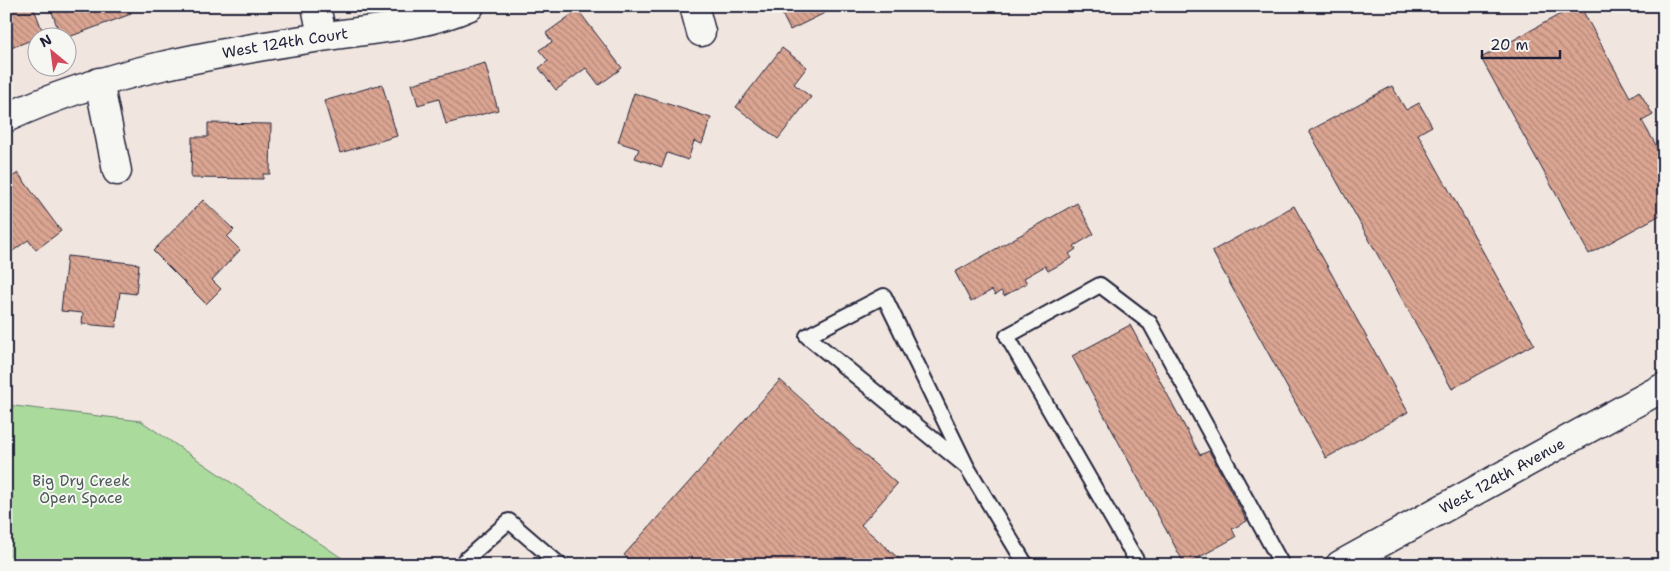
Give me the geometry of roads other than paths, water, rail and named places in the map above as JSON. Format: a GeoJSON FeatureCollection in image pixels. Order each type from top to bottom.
{"type":"FeatureCollection","features":[{"type":"Feature","properties":{"kind":"street"},"geometry":{"type":"LineString","coordinates":[[316,6],[322,36]]}},
{"type":"Feature","properties":{"kind":"street","name":"West 124th Court"},"geometry":{"type":"LineString","coordinates":[[6,118],[99,82],[194,59],[322,36],[416,23],[470,6]]}},
{"type":"Feature","properties":{"kind":"street"},"geometry":{"type":"LineString","coordinates":[[99,82],[117,171]]}},
{"type":"Feature","properties":{"kind":"street","name":"West 124th Avenue"},"geometry":{"type":"LineString","coordinates":[[1340,565],[1664,387]]}},
{"type":"Feature","properties":{"kind":"lane"},"geometry":{"type":"LineString","coordinates":[[1139,565],[1007,336],[1100,285],[1150,323],[1282,565]]}},
{"type":"Feature","properties":{"kind":"lane"},"geometry":{"type":"LineString","coordinates":[[967,467],[807,336],[884,296],[967,467],[1026,565]]}},
{"type":"Feature","properties":{"kind":"lane"},"geometry":{"type":"LineString","coordinates":[[469,565],[464,561],[509,521],[560,565]]}},
{"type":"Feature","properties":{"kind":"park label","name":"Big Dry Creek Open Space"},"geometry":{"type":"Point","coordinates":[81,490]}}]}
